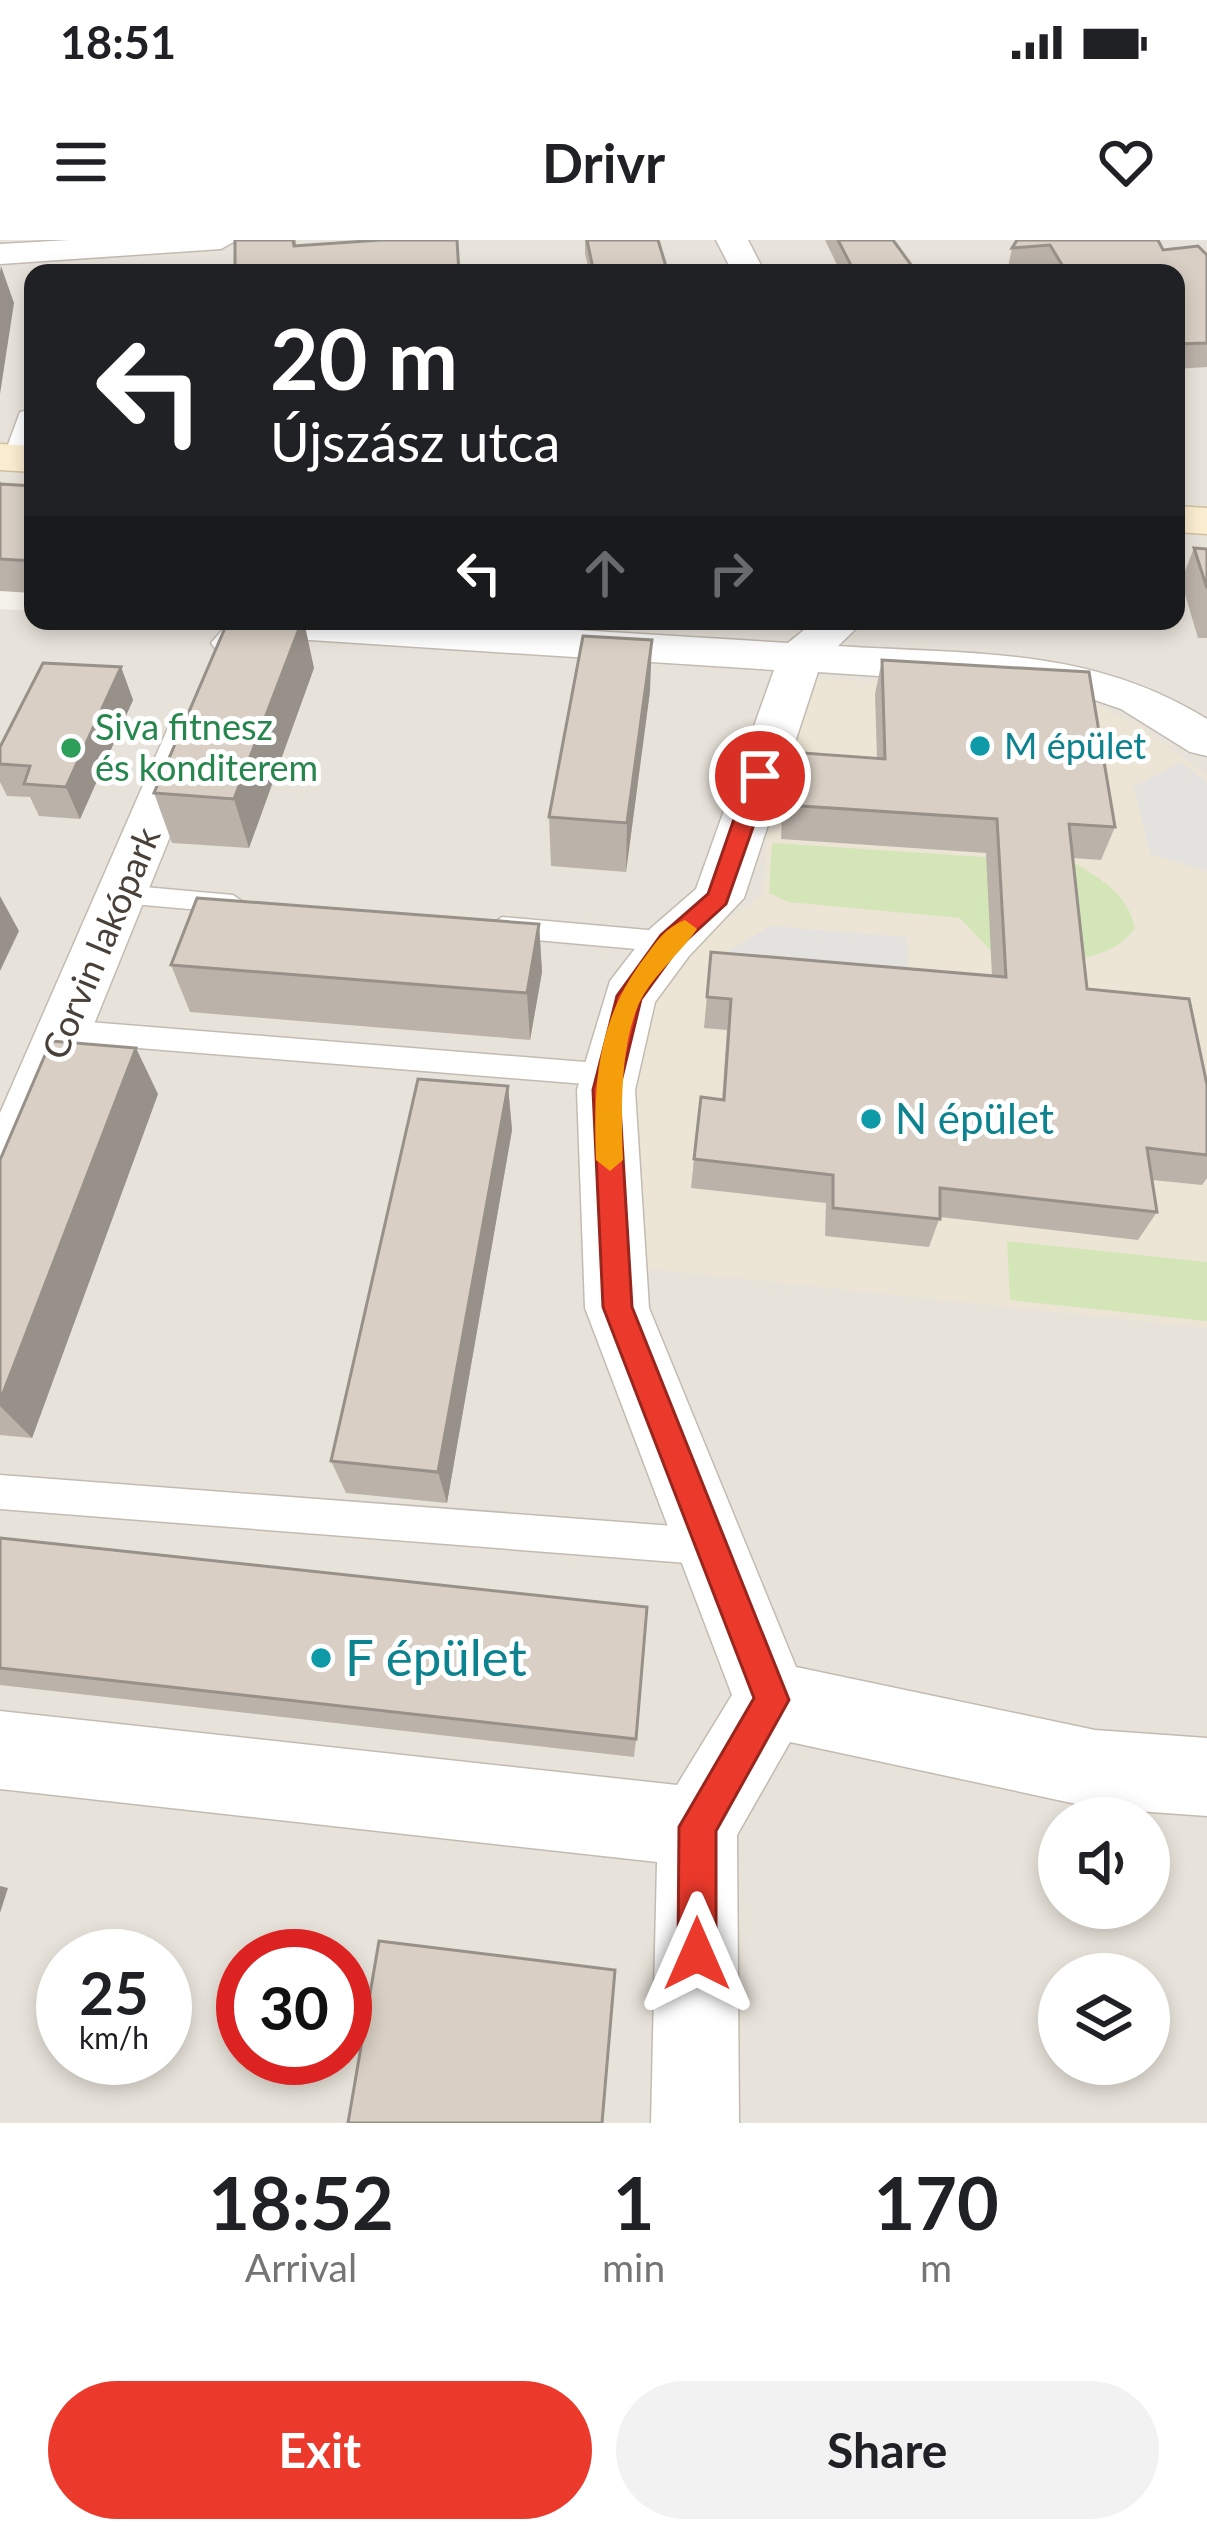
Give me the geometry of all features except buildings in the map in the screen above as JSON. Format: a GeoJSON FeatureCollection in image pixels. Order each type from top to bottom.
{"type":"FeatureCollection","features":[{"type":"Feature","properties":{"kind":"street"},"geometry":{"type":"LineString","coordinates":[[0,254],[87,254],[221,240]]}},
{"type":"Feature","properties":{"kind":"street","name":"Corvin lakópark"},"geometry":{"type":"LineString","coordinates":[[0,1182],[222,654],[246,630]]}},
{"type":"Feature","properties":{"kind":"street","name":"Corvin lakópark"},"geometry":{"type":"LineString","coordinates":[[519,630],[822,638]]}},
{"type":"Feature","properties":{"kind":"street"},"geometry":{"type":"LineString","coordinates":[[772,1700],[617,1307],[606,1090],[629,996],[670,942],[718,898],[822,638],[1109,684],[1161,709],[1207,741]]}},
{"type":"Feature","properties":{"kind":"street"},"geometry":{"type":"LineString","coordinates":[[772,1700],[1095,1768],[1207,1777]]}},
{"type":"Feature","properties":{"kind":"street"},"geometry":{"type":"LineString","coordinates":[[695,2123],[698,1827],[772,1700]]}},
{"type":"Feature","properties":{"kind":"street"},"geometry":{"type":"LineString","coordinates":[[0,1750],[698,1827]]}},
{"type":"Feature","properties":{"kind":"lane"},"geometry":{"type":"LineString","coordinates":[[122,894],[265,906]]}},
{"type":"Feature","properties":{"kind":"lane"},"geometry":{"type":"LineString","coordinates":[[479,925],[670,942]]}},
{"type":"Feature","properties":{"kind":"lane"},"geometry":{"type":"LineString","coordinates":[[64,1031],[610,1075]]}},
{"type":"Feature","properties":{"kind":"lane"},"geometry":{"type":"LineString","coordinates":[[0,1492],[713,1547]]}},
{"type":"Feature","properties":{"kind":"shaded area"},"geometry":{"type":"Polygon","coordinates":[[[0,240],[1207,240],[1207,2123],[0,2123],[0,609],[24,610],[24,630],[1185,630],[1185,264],[24,264],[24,484],[0,483],[0,240]]]}},
{"type":"Feature","properties":{"kind":"shaded area"},"geometry":{"type":"Polygon","coordinates":[[[807,677],[1080,697],[1138,724],[1207,776],[1207,1328],[633,1267],[630,1087],[653,995],[691,947],[763,894],[772,783],[807,677]]]}},
{"type":"Feature","properties":{"kind":"shaded area"},"geometry":{"type":"Polygon","coordinates":[[[1181,762],[1207,782],[1207,871],[1150,854],[1134,787],[1181,762]]]}},
{"type":"Feature","properties":{"kind":"shaded area"},"geometry":{"type":"Polygon","coordinates":[[[771,926],[907,937],[909,995],[718,957],[771,926]]]}},
{"type":"Feature","properties":{"kind":"green space"},"geometry":{"type":"Polygon","coordinates":[[[772,843],[1075,863],[1120,897],[1135,928],[1121,942],[1088,957],[992,952],[960,918],[788,902],[769,893],[772,843]]]}},
{"type":"Feature","properties":{"kind":"green space"},"geometry":{"type":"Polygon","coordinates":[[[1007,1241],[1207,1262],[1207,1321],[1010,1300],[1007,1241]]]}},
{"type":"Feature","properties":{"kind":"slow traffic"},"geometry":{"type":"LineString","coordinates":[[610,1160],[606,1090],[629,996],[685,929]]}},
{"type":"Feature","properties":{"kind":"place","name":"M épület"},"geometry":{"type":"Point","coordinates":[980,746]}},
{"type":"Feature","properties":{"kind":"place","name":"Siva fitnesz és konditerem"},"geometry":{"type":"Point","coordinates":[71,748]}},
{"type":"Feature","properties":{"kind":"place","name":"N épület"},"geometry":{"type":"Point","coordinates":[871,1119]}},
{"type":"Feature","properties":{"kind":"place","name":"F épület"},"geometry":{"type":"Point","coordinates":[321,1658]}},
{"type":"Feature","properties":{"kind":"route"},"geometry":{"type":"LineString","coordinates":[[697,1954],[698,1827],[772,1700],[617,1307],[606,1090],[629,996],[670,942],[718,898],[760,776]]}}]}
